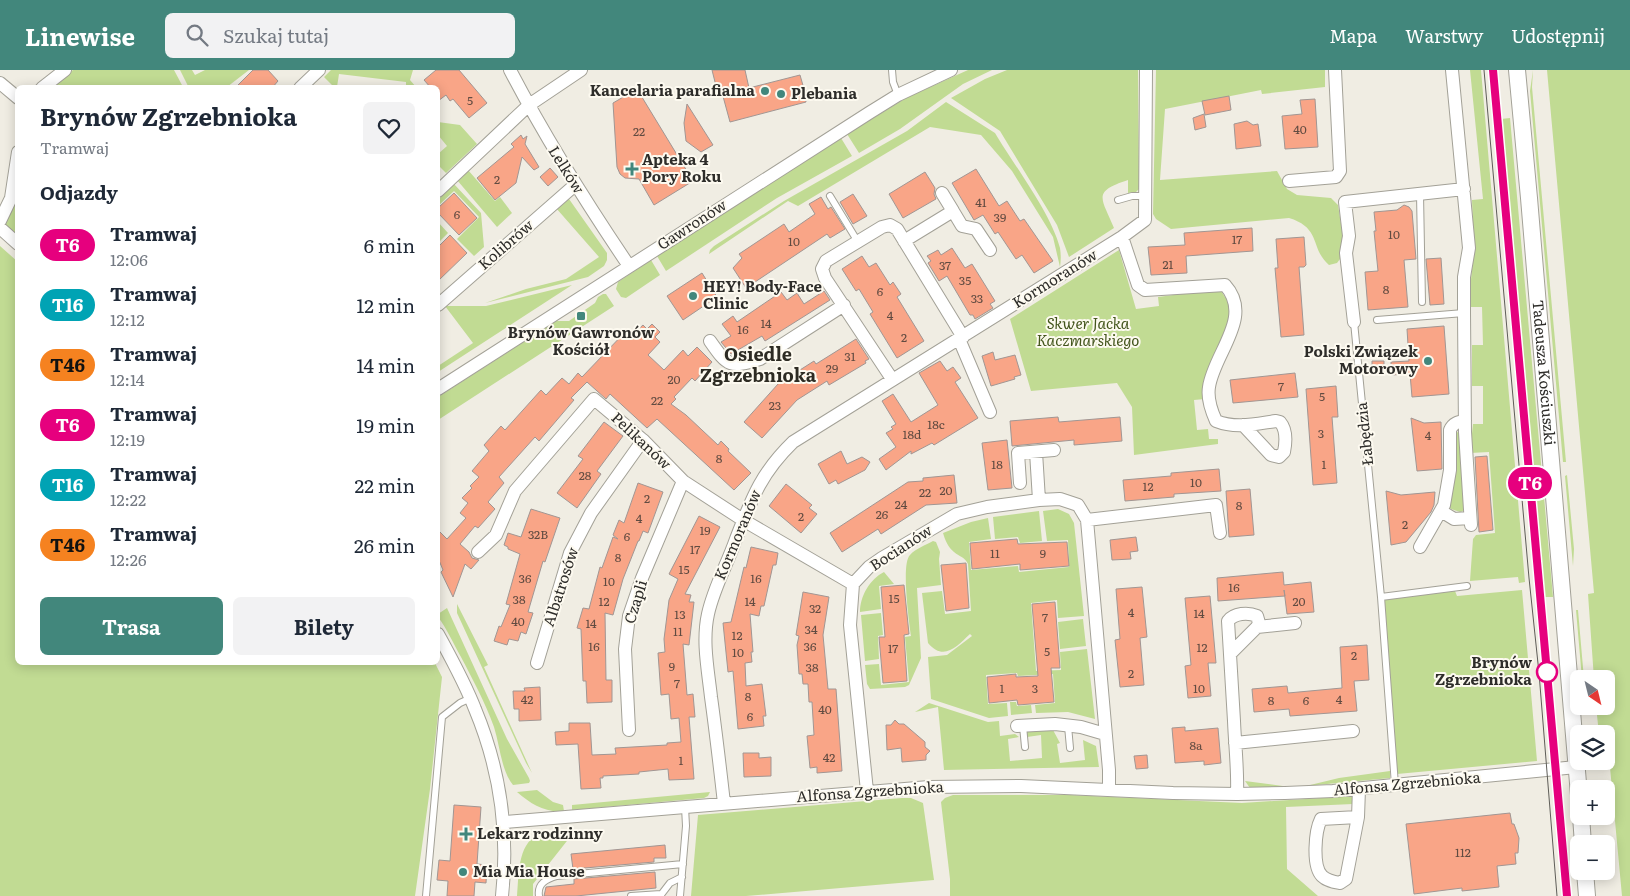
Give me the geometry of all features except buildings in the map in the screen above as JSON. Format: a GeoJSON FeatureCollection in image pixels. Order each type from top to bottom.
{"type":"FeatureCollection","features":[{"type":"Feature","properties":{"kind":"street"},"geometry":{"type":"LineString","coordinates":[[46,85],[65,70]]}},
{"type":"Feature","properties":{"kind":"street"},"geometry":{"type":"LineString","coordinates":[[303,85],[319,70]]}},
{"type":"Feature","properties":{"kind":"street","name":"Lelków"},"geometry":{"type":"LineString","coordinates":[[510,70],[528,105],[575,185],[629,266]]}},
{"type":"Feature","properties":{"kind":"street"},"geometry":{"type":"LineString","coordinates":[[440,189],[528,105],[581,70]]}},
{"type":"Feature","properties":{"kind":"street","name":"Gawronów"},"geometry":{"type":"LineString","coordinates":[[440,388],[898,96],[950,70]]}},
{"type":"Feature","properties":{"kind":"street","name":"Kormoranów"},"geometry":{"type":"LineString","coordinates":[[724,803],[710,687],[706,630],[714,591],[750,501],[777,457],[793,442],[1122,237],[1145,220],[1146,70]]}},
{"type":"Feature","properties":{"kind":"street"},"geometry":{"type":"LineString","coordinates":[[1289,181],[1336,177],[1339,175],[1335,70]]}},
{"type":"Feature","properties":{"kind":"street"},"geometry":{"type":"LineString","coordinates":[[1440,511],[1454,518],[1471,522],[1465,421],[1464,313],[1464,277],[1469,248],[1452,70]]}},
{"type":"Feature","properties":{"kind":"street","name":"Tadeusza Kościuszki"},"geometry":{"type":"LineString","coordinates":[[1517,70],[1573,725]]}},
{"type":"Feature","properties":{"kind":"street"},"geometry":{"type":"LineString","coordinates":[[0,83],[15,96]]}},
{"type":"Feature","properties":{"kind":"street"},"geometry":{"type":"LineString","coordinates":[[0,221],[11,198],[15,172]]}},
{"type":"Feature","properties":{"kind":"street","name":"Kolibrów"},"geometry":{"type":"LineString","coordinates":[[440,303],[575,185]]}},
{"type":"Feature","properties":{"kind":"street","name":"Łabędzia"},"geometry":{"type":"LineString","coordinates":[[1354,322],[1346,253],[1349,236],[1344,202],[1464,189]]}},
{"type":"Feature","properties":{"kind":"street"},"geometry":{"type":"LineString","coordinates":[[942,193],[962,226],[976,228],[990,250]]}},
{"type":"Feature","properties":{"kind":"street"},"geometry":{"type":"LineString","coordinates":[[904,242],[953,211]]}},
{"type":"Feature","properties":{"kind":"street"},"geometry":{"type":"LineString","coordinates":[[892,379],[825,278],[822,269],[826,262],[882,227],[890,225],[896,229],[961,338],[990,412]]}},
{"type":"Feature","properties":{"kind":"street"},"geometry":{"type":"LineString","coordinates":[[0,228],[15,241]]}},
{"type":"Feature","properties":{"kind":"street"},"geometry":{"type":"LineString","coordinates":[[1122,237],[1138,285],[1145,290],[1225,285],[1231,291],[1236,307],[1234,322],[1211,375],[1208,388],[1210,406],[1216,421],[1227,425],[1242,425]]}},
{"type":"Feature","properties":{"kind":"street"},"geometry":{"type":"LineString","coordinates":[[710,341],[728,363],[738,365],[747,363],[760,359],[844,305]]}},
{"type":"Feature","properties":{"kind":"street","name":"Pelikanów"},"geometry":{"type":"LineString","coordinates":[[478,552],[496,534],[515,491],[594,399],[642,440],[683,481],[743,520],[853,584]]}},
{"type":"Feature","properties":{"kind":"street"},"geometry":{"type":"LineString","coordinates":[[1420,547],[1444,505],[1450,470],[1450,430],[1457,422],[1465,421]]}},
{"type":"Feature","properties":{"kind":"street","name":"Albatrosów"},"geometry":{"type":"LineString","coordinates":[[537,663],[570,554],[591,513],[642,440]]}},
{"type":"Feature","properties":{"kind":"street"},"geometry":{"type":"LineString","coordinates":[[1020,483],[1018,453],[1054,450]]}},
{"type":"Feature","properties":{"kind":"street"},"geometry":{"type":"LineString","coordinates":[[1036,452],[1039,500]]}},
{"type":"Feature","properties":{"kind":"street","name":"Czapli"},"geometry":{"type":"LineString","coordinates":[[629,730],[625,649],[629,616],[642,578],[683,481]]}},
{"type":"Feature","properties":{"kind":"street","name":"Bocianów"},"geometry":{"type":"LineString","coordinates":[[853,584],[875,563],[958,514],[986,507],[1060,499],[1078,505],[1087,520]]}},
{"type":"Feature","properties":{"kind":"street"},"geometry":{"type":"LineString","coordinates":[[1109,790],[1087,520],[1216,505],[1220,533]]}},
{"type":"Feature","properties":{"kind":"street"},"geometry":{"type":"LineString","coordinates":[[853,584],[850,625],[867,791]]}},
{"type":"Feature","properties":{"kind":"street"},"geometry":{"type":"LineString","coordinates":[[1230,654],[1257,627],[1259,620],[1252,614],[1231,617],[1228,621],[1235,743],[1238,777],[1237,794]]}},
{"type":"Feature","properties":{"kind":"street"},"geometry":{"type":"LineString","coordinates":[[1257,627],[1295,623]]}},
{"type":"Feature","properties":{"kind":"street"},"geometry":{"type":"LineString","coordinates":[[440,638],[471,698],[496,773],[504,822],[505,865],[502,896]]}},
{"type":"Feature","properties":{"kind":"street"},"geometry":{"type":"LineString","coordinates":[[1020,726],[1055,724],[1082,727],[1105,734]]}},
{"type":"Feature","properties":{"kind":"street"},"geometry":{"type":"LineString","coordinates":[[1235,743],[1353,731]]}},
{"type":"Feature","properties":{"kind":"street","name":"Alfonsa Zgrzebnioka"},"geometry":{"type":"LineString","coordinates":[[504,822],[867,791],[976,786],[1237,794],[1295,793],[1359,789],[1570,768]]}},
{"type":"Feature","properties":{"kind":"street"},"geometry":{"type":"LineString","coordinates":[[1358,817],[1321,819],[1316,829],[1316,865],[1321,875],[1330,881],[1340,883],[1346,879],[1358,817],[1359,789]]}},
{"type":"Feature","properties":{"kind":"street"},"geometry":{"type":"LineString","coordinates":[[1586,880],[1587,896]]}},
{"type":"Feature","properties":{"kind":"lane"},"geometry":{"type":"LineString","coordinates":[[892,70],[893,82],[898,96]]}},
{"type":"Feature","properties":{"kind":"lane"},"geometry":{"type":"LineString","coordinates":[[1420,194],[1422,302]]}},
{"type":"Feature","properties":{"kind":"lane"},"geometry":{"type":"LineString","coordinates":[[830,196],[858,242]]}},
{"type":"Feature","properties":{"kind":"lane"},"geometry":{"type":"LineString","coordinates":[[1118,200],[1132,196],[1144,196]]}},
{"type":"Feature","properties":{"kind":"lane"},"geometry":{"type":"LineString","coordinates":[[1377,320],[1464,313]]}},
{"type":"Feature","properties":{"kind":"lane","name":"Łabędzia"},"geometry":{"type":"LineString","coordinates":[[1354,322],[1381,597],[1395,785]]}},
{"type":"Feature","properties":{"kind":"lane"},"geometry":{"type":"LineString","coordinates":[[1381,597],[1467,586]]}},
{"type":"Feature","properties":{"kind":"lane"},"geometry":{"type":"LineString","coordinates":[[426,896],[442,717],[460,703],[471,698]]}},
{"type":"Feature","properties":{"kind":"lane"},"geometry":{"type":"LineString","coordinates":[[1020,726],[1025,748]]}},
{"type":"Feature","properties":{"kind":"lane"},"geometry":{"type":"LineString","coordinates":[[1068,726],[1070,748]]}},
{"type":"Feature","properties":{"kind":"lane"},"geometry":{"type":"LineString","coordinates":[[680,896],[686,826],[685,807]]}},
{"type":"Feature","properties":{"kind":"lane"},"geometry":{"type":"LineString","coordinates":[[539,896],[538,890],[542,883],[547,879],[557,876],[683,864]]}},
{"type":"Feature","properties":{"kind":"lane"},"geometry":{"type":"LineString","coordinates":[[632,896],[660,895],[670,883],[682,877]]}},
{"type":"Feature","properties":{"kind":"green space"},"geometry":{"type":"Polygon","coordinates":[[[73,70],[174,70],[182,85],[55,85],[73,70]]]}},
{"type":"Feature","properties":{"kind":"green space"},"geometry":{"type":"Polygon","coordinates":[[[180,70],[192,70],[195,75],[205,70],[249,70],[230,85],[188,85],[180,70]]]}},
{"type":"Feature","properties":{"kind":"green space"},"geometry":{"type":"Polygon","coordinates":[[[331,70],[413,70],[410,80],[414,85],[406,85],[406,82],[339,74],[337,85],[332,85],[324,77],[331,70]]]}},
{"type":"Feature","properties":{"kind":"green space"},"geometry":{"type":"Polygon","coordinates":[[[968,70],[992,70],[963,84],[900,129],[859,153],[847,134],[906,98],[968,70]]]}},
{"type":"Feature","properties":{"kind":"green space"},"geometry":{"type":"Polygon","coordinates":[[[1007,70],[1138,70],[1139,189],[1136,192],[1128,193],[1128,180],[1109,188],[1104,193],[1103,203],[1114,228],[1069,257],[1057,225],[1000,131],[951,98],[985,79],[1007,70]]]}},
{"type":"Feature","properties":{"kind":"green space"},"geometry":{"type":"Polygon","coordinates":[[[1156,70],[1325,70],[1325,87],[1262,94],[1261,90],[1165,109],[1160,180],[1277,171],[1287,189],[1297,195],[1331,198],[1338,205],[1343,236],[1340,259],[1337,263],[1329,265],[1323,259],[1311,233],[1306,227],[1289,218],[1171,229],[1156,219],[1153,214],[1156,70]]]}},
{"type":"Feature","properties":{"kind":"green space"},"geometry":{"type":"Polygon","coordinates":[[[1470,70],[1481,70],[1525,582],[1519,583],[1518,577],[1470,581],[1473,539],[1476,535],[1495,533],[1489,452],[1470,453],[1473,424],[1483,424],[1483,386],[1472,386],[1472,345],[1483,345],[1482,307],[1471,307],[1471,279],[1474,251],[1472,200],[1483,199],[1470,70]]]}},
{"type":"Feature","properties":{"kind":"green space"},"geometry":{"type":"Polygon","coordinates":[[[1533,70],[1532,87],[1566,462],[1563,462],[1530,91],[1533,70]]]}},
{"type":"Feature","properties":{"kind":"green space"},"geometry":{"type":"Polygon","coordinates":[[[1547,70],[1630,70],[1630,896],[1622,896],[1615,821],[1615,780],[1611,780],[1610,770],[1615,770],[1615,725],[1598,725],[1597,715],[1615,715],[1615,670],[1593,670],[1588,594],[1594,593],[1547,70]]]}},
{"type":"Feature","properties":{"kind":"green space"},"geometry":{"type":"Polygon","coordinates":[[[946,102],[995,133],[1033,192],[1056,235],[1060,248],[1060,267],[1053,237],[1012,171],[981,135],[930,127],[798,206],[788,201],[709,254],[714,246],[784,201],[907,131],[946,102]]]}},
{"type":"Feature","properties":{"kind":"green space"},"geometry":{"type":"Polygon","coordinates":[[[1510,118],[1553,597],[1545,597],[1501,119],[1510,118]]]}},
{"type":"Feature","properties":{"kind":"green space"},"geometry":{"type":"Polygon","coordinates":[[[440,122],[460,125],[477,144],[446,173],[440,167],[440,152],[447,146],[440,137],[440,122]]]}},
{"type":"Feature","properties":{"kind":"green space"},"geometry":{"type":"Polygon","coordinates":[[[841,138],[852,156],[777,198],[666,271],[657,256],[841,138]]]}},
{"type":"Feature","properties":{"kind":"green space"},"geometry":{"type":"Polygon","coordinates":[[[468,170],[495,201],[500,197],[512,213],[497,227],[457,180],[468,170]]]}},
{"type":"Feature","properties":{"kind":"green space"},"geometry":{"type":"Polygon","coordinates":[[[454,184],[481,213],[484,247],[474,256],[457,239],[479,217],[454,191],[440,204],[440,198],[454,184]]]}},
{"type":"Feature","properties":{"kind":"green space"},"geometry":{"type":"Polygon","coordinates":[[[15,195],[15,235],[3,224],[15,195]]]}},
{"type":"Feature","properties":{"kind":"green space"},"geometry":{"type":"Polygon","coordinates":[[[569,199],[607,253],[607,260],[604,266],[588,277],[485,303],[526,289],[566,279],[599,257],[556,208],[569,199]]]}},
{"type":"Feature","properties":{"kind":"green space"},"geometry":{"type":"Polygon","coordinates":[[[440,224],[448,233],[440,241],[440,224]]]}},
{"type":"Feature","properties":{"kind":"green space"},"geometry":{"type":"Polygon","coordinates":[[[0,246],[15,259],[15,665],[436,665],[442,677],[430,789],[415,896],[0,896],[0,246]]]}},
{"type":"Feature","properties":{"kind":"green space","name":"Skwer Jacka Kaczmarskiego"},"geometry":{"type":"Polygon","coordinates":[[[1119,250],[1136,309],[1159,306],[1158,297],[1212,290],[1221,291],[1231,306],[1231,315],[1205,399],[1194,400],[1197,430],[1208,429],[1209,439],[1218,439],[1218,444],[1134,455],[1132,407],[1117,383],[1031,391],[1010,319],[1119,250]]]}},
{"type":"Feature","properties":{"kind":"green space"},"geometry":{"type":"Polygon","coordinates":[[[651,260],[660,275],[626,298],[621,297],[616,289],[618,282],[651,260]]]}},
{"type":"Feature","properties":{"kind":"green space"},"geometry":{"type":"Polygon","coordinates":[[[572,285],[440,371],[440,365],[473,343],[445,306],[486,306],[572,285]]]}},
{"type":"Feature","properties":{"kind":"green space"},"geometry":{"type":"Polygon","coordinates":[[[606,294],[614,306],[440,419],[440,396],[556,321],[569,321],[595,303],[598,297],[606,294]]]}},
{"type":"Feature","properties":{"kind":"green space"},"geometry":{"type":"Polygon","coordinates":[[[1455,431],[1459,433],[1464,505],[1463,511],[1460,512],[1451,509],[1449,506],[1455,431]]]}},
{"type":"Feature","properties":{"kind":"green space"},"geometry":{"type":"Polygon","coordinates":[[[1567,475],[1574,549],[1573,566],[1565,476],[1567,475]]]}},
{"type":"Feature","properties":{"kind":"green space"},"geometry":{"type":"Polygon","coordinates":[[[1058,509],[1069,514],[1074,523],[1084,616],[1058,618],[1057,600],[1031,603],[1036,671],[1061,670],[1060,652],[1087,649],[1095,719],[1068,712],[1036,713],[1035,705],[1055,703],[1053,674],[1018,676],[1017,673],[986,675],[988,704],[1007,703],[1008,716],[989,718],[931,699],[928,657],[947,655],[972,636],[970,634],[955,647],[945,652],[934,649],[928,643],[922,593],[942,591],[945,614],[971,611],[968,564],[964,558],[950,548],[943,533],[971,522],[988,518],[991,539],[969,542],[971,570],[1018,566],[1019,572],[1069,567],[1068,540],[1047,541],[1043,511],[1058,509]]]}},
{"type":"Feature","properties":{"kind":"green space"},"geometry":{"type":"Polygon","coordinates":[[[1039,511],[1042,541],[1020,543],[1018,537],[995,539],[993,517],[1039,511]]]}},
{"type":"Feature","properties":{"kind":"green space"},"geometry":{"type":"Polygon","coordinates":[[[933,541],[936,542],[940,552],[941,585],[917,588],[921,658],[909,685],[905,687],[870,689],[867,684],[865,665],[879,664],[881,685],[909,682],[905,637],[911,636],[906,593],[907,560],[915,551],[933,541]]]}},
{"type":"Feature","properties":{"kind":"green space"},"geometry":{"type":"Polygon","coordinates":[[[884,572],[894,584],[879,586],[881,609],[860,612],[864,594],[870,584],[884,572]]]}},
{"type":"Feature","properties":{"kind":"green space"},"geometry":{"type":"Polygon","coordinates":[[[1522,590],[1537,761],[1397,774],[1384,600],[1455,591],[1457,596],[1522,590]]]}},
{"type":"Feature","properties":{"kind":"green space"},"geometry":{"type":"Polygon","coordinates":[[[457,604],[488,665],[484,667],[532,773],[457,613],[457,604]]]}},
{"type":"Feature","properties":{"kind":"green space"},"geometry":{"type":"Polygon","coordinates":[[[447,608],[507,739],[529,778],[529,783],[513,785],[509,779],[487,709],[440,620],[440,613],[447,608]]]}},
{"type":"Feature","properties":{"kind":"green space"},"geometry":{"type":"Polygon","coordinates":[[[1576,610],[1578,610],[1583,670],[1581,670],[1576,610]]]}},
{"type":"Feature","properties":{"kind":"green space"},"geometry":{"type":"Polygon","coordinates":[[[881,613],[883,635],[878,636],[879,659],[865,661],[861,615],[881,613]]]}},
{"type":"Feature","properties":{"kind":"green space"},"geometry":{"type":"Polygon","coordinates":[[[1083,619],[1086,646],[1060,649],[1058,622],[1083,619]]]}},
{"type":"Feature","properties":{"kind":"green space"},"geometry":{"type":"Polygon","coordinates":[[[1010,702],[1016,702],[1017,706],[1031,705],[1032,713],[1011,715],[1010,702]]]}},
{"type":"Feature","properties":{"kind":"green space"},"geometry":{"type":"Polygon","coordinates":[[[929,703],[988,722],[999,721],[1000,736],[1015,734],[1019,737],[1008,739],[1010,761],[1042,758],[1041,735],[1027,737],[1026,729],[1053,730],[1060,743],[1057,744],[1060,763],[1085,760],[1083,740],[1096,746],[1099,767],[944,770],[938,707],[915,712],[929,703]]]}},
{"type":"Feature","properties":{"kind":"green space"},"geometry":{"type":"Polygon","coordinates":[[[1390,771],[1390,778],[1306,786],[1339,778],[1390,771]]]}},
{"type":"Feature","properties":{"kind":"green space"},"geometry":{"type":"Polygon","coordinates":[[[1245,781],[1290,787],[1250,788],[1245,781]]]}},
{"type":"Feature","properties":{"kind":"green space"},"geometry":{"type":"Polygon","coordinates":[[[537,790],[553,802],[563,805],[564,811],[551,811],[539,807],[517,792],[537,790]]]}},
{"type":"Feature","properties":{"kind":"green space"},"geometry":{"type":"Polygon","coordinates":[[[710,792],[704,798],[572,810],[572,805],[710,792]]]}},
{"type":"Feature","properties":{"kind":"green space"},"geometry":{"type":"Polygon","coordinates":[[[953,795],[1070,795],[1242,803],[1353,796],[1353,804],[1286,807],[1287,869],[1318,896],[950,896],[950,879],[941,802],[953,795]]]}},
{"type":"Feature","properties":{"kind":"green space"},"geometry":{"type":"Polygon","coordinates":[[[911,798],[923,803],[934,880],[746,896],[691,896],[698,815],[911,798]]]}},
{"type":"Feature","properties":{"kind":"green space"},"geometry":{"type":"Polygon","coordinates":[[[574,832],[533,884],[533,896],[517,896],[520,862],[531,839],[546,833],[574,832]]]}},
{"type":"Feature","properties":{"kind":"tram line"},"geometry":{"type":"LineString","coordinates":[[1484,70],[1539,673],[1557,896]]}},
{"type":"Feature","properties":{"kind":"tram line"},"geometry":{"type":"LineString","coordinates":[[1493,70],[1567,896]]}},
{"type":"Feature","properties":{"kind":"tram line","name":"T6"},"geometry":{"type":"LineString","coordinates":[[1493,70],[1567,896]]}},
{"type":"Feature","properties":{"kind":"place","name":"Kancelaria parafialna"},"geometry":{"type":"Point","coordinates":[765,91]}},
{"type":"Feature","properties":{"kind":"place","name":"Plebania"},"geometry":{"type":"Point","coordinates":[781,94]}},
{"type":"Feature","properties":{"kind":"place","name":"Apteka 4 Pory Roku"},"geometry":{"type":"Point","coordinates":[632,169]}},
{"type":"Feature","properties":{"kind":"place","name":"HEY! Body-Face Clinic"},"geometry":{"type":"Point","coordinates":[693,296]}},
{"type":"Feature","properties":{"kind":"place","name":"Brynów Gawronów Kościół"},"geometry":{"type":"Point","coordinates":[581,316]}},
{"type":"Feature","properties":{"kind":"place","name":"Polski Związek Motorowy"},"geometry":{"type":"Point","coordinates":[1428,361]}},
{"type":"Feature","properties":{"kind":"place","name":"Brynów Zgrzebnioka"},"geometry":{"type":"Point","coordinates":[1547,672]}},
{"type":"Feature","properties":{"kind":"place","name":"Lekarz rodzinny"},"geometry":{"type":"Point","coordinates":[466,834]}},
{"type":"Feature","properties":{"kind":"place","name":"Mia Mia House"},"geometry":{"type":"Point","coordinates":[463,872]}},
{"type":"Feature","properties":{"kind":"district","name":"Osiedle Zgrzebnioka"},"geometry":{"type":"Point","coordinates":[758,365]}}]}
